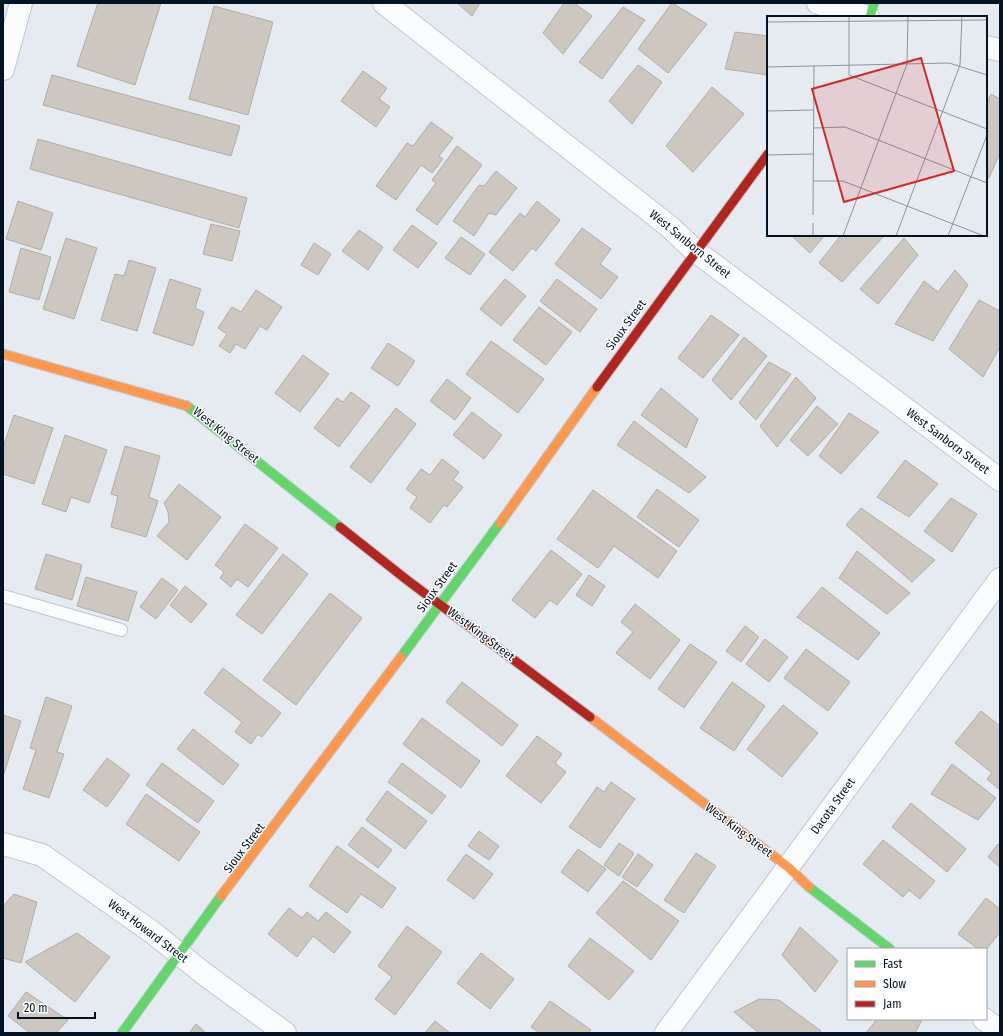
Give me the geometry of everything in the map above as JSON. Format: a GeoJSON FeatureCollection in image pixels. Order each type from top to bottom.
{"type":"FeatureCollection","features":[{"type":"Feature","properties":{"kind":"street"},"geometry":{"type":"LineString","coordinates":[[3,69],[21,3]]}},
{"type":"Feature","properties":{"kind":"street","name":"West Sanborn Street"},"geometry":{"type":"LineString","coordinates":[[384,3],[670,227],[694,250],[1000,480]]}},
{"type":"Feature","properties":{"kind":"street"},"geometry":{"type":"LineString","coordinates":[[818,3],[865,16]]}},
{"type":"Feature","properties":{"kind":"street"},"geometry":{"type":"LineString","coordinates":[[869,16],[874,3]]}},
{"type":"Feature","properties":{"kind":"street"},"geometry":{"type":"LineString","coordinates":[[987,46],[1000,50]]}},
{"type":"Feature","properties":{"kind":"street","name":"Sioux Street"},"geometry":{"type":"LineString","coordinates":[[122,1033],[179,953],[440,603],[694,250],[767,155]]}},
{"type":"Feature","properties":{"kind":"street","name":"West King Street"},"geometry":{"type":"LineString","coordinates":[[3,354],[188,406],[407,580],[440,603],[788,867],[816,894],[889,948]]}},
{"type":"Feature","properties":{"kind":"street","name":"Dacota Street"},"geometry":{"type":"LineString","coordinates":[[666,1033],[1000,579]]}},
{"type":"Feature","properties":{"kind":"street","name":"West Howard Street"},"geometry":{"type":"LineString","coordinates":[[3,844],[42,855],[152,932],[285,1033]]}},
{"type":"Feature","properties":{"kind":"street"},"geometry":{"type":"LineString","coordinates":[[985,1020],[1000,1031]]}},
{"type":"Feature","properties":{"kind":"lane"},"geometry":{"type":"LineString","coordinates":[[3,596],[120,630]]}},
{"type":"Feature","properties":{"kind":"building"},"geometry":{"type":"Polygon","coordinates":[[[98,3],[161,3],[135,85],[77,66],[98,3]]]}},
{"type":"Feature","properties":{"kind":"building"},"geometry":{"type":"Polygon","coordinates":[[[457,3],[480,3],[472,16],[457,3]]]}},
{"type":"Feature","properties":{"kind":"building"},"geometry":{"type":"Polygon","coordinates":[[[564,3],[574,3],[592,16],[563,54],[543,33],[564,3]]]}},
{"type":"Feature","properties":{"kind":"building"},"geometry":{"type":"Polygon","coordinates":[[[672,3],[707,24],[668,73],[638,49],[672,3]]]}},
{"type":"Feature","properties":{"kind":"building"},"geometry":{"type":"Polygon","coordinates":[[[214,6],[273,22],[248,115],[189,99],[214,6]]]}},
{"type":"Feature","properties":{"kind":"building"},"geometry":{"type":"Polygon","coordinates":[[[623,7],[645,20],[602,79],[579,62],[623,7]]]}},
{"type":"Feature","properties":{"kind":"building"},"geometry":{"type":"Polygon","coordinates":[[[735,32],[767,36],[767,75],[725,69],[735,32]]]}},
{"type":"Feature","properties":{"kind":"building"},"geometry":{"type":"Polygon","coordinates":[[[638,65],[662,82],[632,124],[609,101],[638,65]]]}},
{"type":"Feature","properties":{"kind":"building"},"geometry":{"type":"Polygon","coordinates":[[[363,71],[387,88],[379,99],[390,107],[376,127],[341,101],[363,71]]]}},
{"type":"Feature","properties":{"kind":"building"},"geometry":{"type":"Polygon","coordinates":[[[52,75],[240,126],[231,156],[43,105],[52,75]]]}},
{"type":"Feature","properties":{"kind":"building"},"geometry":{"type":"Polygon","coordinates":[[[712,87],[744,114],[693,172],[666,146],[712,87]]]}},
{"type":"Feature","properties":{"kind":"building"},"geometry":{"type":"Polygon","coordinates":[[[991,94],[1000,99],[1000,153],[989,178],[987,177],[987,103],[991,94]]]}},
{"type":"Feature","properties":{"kind":"building"},"geometry":{"type":"Polygon","coordinates":[[[431,122],[453,138],[439,156],[443,159],[432,173],[421,165],[396,200],[376,186],[407,143],[413,146],[431,122]]]}},
{"type":"Feature","properties":{"kind":"building"},"geometry":{"type":"Polygon","coordinates":[[[38,139],[247,198],[239,228],[30,169],[38,139]]]}},
{"type":"Feature","properties":{"kind":"building"},"geometry":{"type":"Polygon","coordinates":[[[457,146],[482,165],[437,225],[416,210],[436,183],[432,180],[457,146]]]}},
{"type":"Feature","properties":{"kind":"building"},"geometry":{"type":"Polygon","coordinates":[[[496,171],[517,188],[496,215],[489,213],[474,236],[453,221],[479,185],[484,186],[496,171]]]}},
{"type":"Feature","properties":{"kind":"building"},"geometry":{"type":"Polygon","coordinates":[[[18,201],[53,213],[41,250],[6,239],[18,201]]]}},
{"type":"Feature","properties":{"kind":"building"},"geometry":{"type":"Polygon","coordinates":[[[537,201],[560,220],[536,251],[532,248],[513,271],[489,252],[520,213],[525,217],[537,201]]]}},
{"type":"Feature","properties":{"kind":"building"},"geometry":{"type":"Polygon","coordinates":[[[211,224],[240,231],[232,261],[203,254],[211,224]]]}},
{"type":"Feature","properties":{"kind":"building"},"geometry":{"type":"Polygon","coordinates":[[[412,225],[437,243],[418,268],[393,250],[412,225]]]}},
{"type":"Feature","properties":{"kind":"building"},"geometry":{"type":"Polygon","coordinates":[[[582,228],[611,249],[600,264],[618,277],[601,299],[555,264],[582,228]]]}},
{"type":"Feature","properties":{"kind":"building"},"geometry":{"type":"Polygon","coordinates":[[[359,230],[383,247],[368,270],[342,251],[359,230]]]}},
{"type":"Feature","properties":{"kind":"building"},"geometry":{"type":"Polygon","coordinates":[[[792,236],[824,236],[810,253],[792,236]]]}},
{"type":"Feature","properties":{"kind":"building"},"geometry":{"type":"Polygon","coordinates":[[[840,236],[884,236],[842,282],[819,263],[840,236]]]}},
{"type":"Feature","properties":{"kind":"building"},"geometry":{"type":"Polygon","coordinates":[[[461,237],[485,254],[470,275],[445,258],[461,237]]]}},
{"type":"Feature","properties":{"kind":"building"},"geometry":{"type":"Polygon","coordinates":[[[66,238],[97,248],[74,319],[43,309],[66,238]]]}},
{"type":"Feature","properties":{"kind":"building"},"geometry":{"type":"Polygon","coordinates":[[[904,238],[918,255],[878,304],[860,289],[904,238]]]}},
{"type":"Feature","properties":{"kind":"building"},"geometry":{"type":"Polygon","coordinates":[[[314,243],[331,254],[318,275],[301,265],[314,243]]]}},
{"type":"Feature","properties":{"kind":"building"},"geometry":{"type":"Polygon","coordinates":[[[21,248],[51,257],[39,300],[9,292],[21,248]]]}},
{"type":"Feature","properties":{"kind":"building"},"geometry":{"type":"Polygon","coordinates":[[[129,260],[156,268],[137,331],[101,320],[115,274],[124,276],[129,260]]]}},
{"type":"Feature","properties":{"kind":"building"},"geometry":{"type":"Polygon","coordinates":[[[955,270],[968,285],[933,341],[895,324],[924,281],[938,292],[955,270]]]}},
{"type":"Feature","properties":{"kind":"building"},"geometry":{"type":"Polygon","coordinates":[[[170,279],[201,289],[195,308],[204,312],[193,346],[153,333],[170,279]]]}},
{"type":"Feature","properties":{"kind":"building"},"geometry":{"type":"Polygon","coordinates":[[[505,279],[526,296],[501,326],[480,309],[505,279]]]}},
{"type":"Feature","properties":{"kind":"building"},"geometry":{"type":"Polygon","coordinates":[[[557,279],[597,309],[580,332],[540,301],[557,279]]]}},
{"type":"Feature","properties":{"kind":"building"},"geometry":{"type":"Polygon","coordinates":[[[256,290],[282,307],[267,330],[260,326],[245,349],[236,344],[230,353],[219,346],[227,334],[218,328],[232,307],[241,312],[256,290]]]}},
{"type":"Feature","properties":{"kind":"building"},"geometry":{"type":"Polygon","coordinates":[[[979,300],[1000,311],[1000,347],[983,377],[949,349],[979,300]]]}},
{"type":"Feature","properties":{"kind":"building"},"geometry":{"type":"Polygon","coordinates":[[[539,307],[572,332],[546,365],[513,340],[539,307]]]}},
{"type":"Feature","properties":{"kind":"building"},"geometry":{"type":"Polygon","coordinates":[[[711,315],[739,335],[703,378],[678,358],[711,315]]]}},
{"type":"Feature","properties":{"kind":"building"},"geometry":{"type":"Polygon","coordinates":[[[744,337],[767,356],[731,400],[712,380],[744,337]]]}},
{"type":"Feature","properties":{"kind":"building"},"geometry":{"type":"Polygon","coordinates":[[[491,341],[544,379],[518,413],[466,374],[491,341]]]}},
{"type":"Feature","properties":{"kind":"building"},"geometry":{"type":"Polygon","coordinates":[[[388,343],[415,361],[398,386],[371,368],[388,343]]]}},
{"type":"Feature","properties":{"kind":"building"},"geometry":{"type":"Polygon","coordinates":[[[303,355],[329,374],[300,412],[275,393],[303,355]]]}},
{"type":"Feature","properties":{"kind":"building"},"geometry":{"type":"Polygon","coordinates":[[[769,362],[791,374],[756,420],[739,403],[769,362]]]}},
{"type":"Feature","properties":{"kind":"building"},"geometry":{"type":"Polygon","coordinates":[[[796,377],[816,398],[777,447],[760,426],[796,377]]]}},
{"type":"Feature","properties":{"kind":"building"},"geometry":{"type":"Polygon","coordinates":[[[447,379],[471,398],[455,420],[430,401],[447,379]]]}},
{"type":"Feature","properties":{"kind":"building"},"geometry":{"type":"Polygon","coordinates":[[[661,388],[698,419],[686,448],[641,415],[661,388]]]}},
{"type":"Feature","properties":{"kind":"building"},"geometry":{"type":"Polygon","coordinates":[[[351,392],[370,406],[339,447],[314,428],[337,398],[343,402],[351,392]]]}},
{"type":"Feature","properties":{"kind":"building"},"geometry":{"type":"Polygon","coordinates":[[[817,406],[838,424],[808,456],[790,440],[817,406]]]}},
{"type":"Feature","properties":{"kind":"building"},"geometry":{"type":"Polygon","coordinates":[[[396,408],[416,424],[371,483],[350,467],[396,408]]]}},
{"type":"Feature","properties":{"kind":"building"},"geometry":{"type":"Polygon","coordinates":[[[472,412],[502,435],[484,459],[453,435],[472,412]]]}},
{"type":"Feature","properties":{"kind":"building"},"geometry":{"type":"Polygon","coordinates":[[[849,413],[879,432],[841,474],[819,456],[849,413]]]}},
{"type":"Feature","properties":{"kind":"building"},"geometry":{"type":"Polygon","coordinates":[[[14,415],[53,428],[34,484],[3,474],[3,447],[14,415]]]}},
{"type":"Feature","properties":{"kind":"building"},"geometry":{"type":"Polygon","coordinates":[[[634,421],[706,477],[689,493],[617,445],[634,421]]]}},
{"type":"Feature","properties":{"kind":"building"},"geometry":{"type":"Polygon","coordinates":[[[65,435],[107,450],[89,503],[71,497],[66,512],[42,504],[65,435]]]}},
{"type":"Feature","properties":{"kind":"building"},"geometry":{"type":"Polygon","coordinates":[[[125,446],[160,456],[149,497],[158,501],[146,537],[111,527],[118,496],[111,494],[125,446]]]}},
{"type":"Feature","properties":{"kind":"building"},"geometry":{"type":"Polygon","coordinates":[[[442,459],[459,472],[453,480],[463,487],[447,507],[444,505],[430,523],[410,508],[417,497],[406,489],[421,469],[430,475],[442,459]]]}},
{"type":"Feature","properties":{"kind":"building"},"geometry":{"type":"Polygon","coordinates":[[[905,460],[938,484],[909,517],[877,497],[905,460]]]}},
{"type":"Feature","properties":{"kind":"building"},"geometry":{"type":"Polygon","coordinates":[[[179,484],[221,517],[187,560],[157,536],[169,522],[168,512],[164,503],[179,484]]]}},
{"type":"Feature","properties":{"kind":"building"},"geometry":{"type":"Polygon","coordinates":[[[657,489],[699,520],[679,547],[637,517],[657,489]]]}},
{"type":"Feature","properties":{"kind":"building"},"geometry":{"type":"Polygon","coordinates":[[[593,490],[677,551],[658,578],[614,546],[598,568],[557,539],[593,490]]]}},
{"type":"Feature","properties":{"kind":"building"},"geometry":{"type":"Polygon","coordinates":[[[951,498],[977,514],[952,552],[924,531],[951,498]]]}},
{"type":"Feature","properties":{"kind":"building"},"geometry":{"type":"Polygon","coordinates":[[[861,508],[935,560],[912,582],[846,525],[861,508]]]}},
{"type":"Feature","properties":{"kind":"building"},"geometry":{"type":"Polygon","coordinates":[[[245,524],[278,548],[248,587],[237,579],[231,587],[220,578],[224,572],[215,565],[245,524]]]}},
{"type":"Feature","properties":{"kind":"building"},"geometry":{"type":"Polygon","coordinates":[[[551,550],[582,574],[557,605],[550,600],[535,618],[512,600],[551,550]]]}},
{"type":"Feature","properties":{"kind":"building"},"geometry":{"type":"Polygon","coordinates":[[[857,551],[910,593],[887,614],[839,578],[857,551]]]}},
{"type":"Feature","properties":{"kind":"building"},"geometry":{"type":"Polygon","coordinates":[[[46,554],[82,565],[72,600],[35,589],[46,554]]]}},
{"type":"Feature","properties":{"kind":"building"},"geometry":{"type":"Polygon","coordinates":[[[283,554],[308,574],[262,634],[236,615],[283,554]]]}},
{"type":"Feature","properties":{"kind":"building"},"geometry":{"type":"Polygon","coordinates":[[[589,575],[605,586],[592,606],[576,595],[589,575]]]}},
{"type":"Feature","properties":{"kind":"building"},"geometry":{"type":"Polygon","coordinates":[[[86,577],[137,592],[128,621],[77,606],[86,577]]]}},
{"type":"Feature","properties":{"kind":"building"},"geometry":{"type":"Polygon","coordinates":[[[162,578],[178,590],[156,619],[140,607],[162,578]]]}},
{"type":"Feature","properties":{"kind":"building"},"geometry":{"type":"Polygon","coordinates":[[[185,586],[207,604],[191,623],[170,605],[185,586]]]}},
{"type":"Feature","properties":{"kind":"building"},"geometry":{"type":"Polygon","coordinates":[[[822,587],[880,633],[858,660],[797,617],[822,587]]]}},
{"type":"Feature","properties":{"kind":"building"},"geometry":{"type":"Polygon","coordinates":[[[330,593],[362,618],[296,705],[263,680],[330,593]]]}},
{"type":"Feature","properties":{"kind":"building"},"geometry":{"type":"Polygon","coordinates":[[[635,604],[680,640],[650,679],[616,653],[633,632],[621,622],[635,604]]]}},
{"type":"Feature","properties":{"kind":"building"},"geometry":{"type":"Polygon","coordinates":[[[745,626],[759,637],[741,662],[726,651],[745,626]]]}},
{"type":"Feature","properties":{"kind":"building"},"geometry":{"type":"Polygon","coordinates":[[[765,639],[788,657],[769,682],[746,664],[765,639]]]}},
{"type":"Feature","properties":{"kind":"building"},"geometry":{"type":"Polygon","coordinates":[[[690,644],[717,662],[684,708],[658,689],[690,644]]]}},
{"type":"Feature","properties":{"kind":"building"},"geometry":{"type":"Polygon","coordinates":[[[806,649],[850,682],[828,711],[784,678],[806,649]]]}},
{"type":"Feature","properties":{"kind":"building"},"geometry":{"type":"Polygon","coordinates":[[[223,668],[281,713],[262,737],[258,734],[251,744],[235,732],[242,722],[204,693],[223,668]]]}},
{"type":"Feature","properties":{"kind":"building"},"geometry":{"type":"Polygon","coordinates":[[[462,682],[518,725],[502,746],[446,702],[462,682]]]}},
{"type":"Feature","properties":{"kind":"building"},"geometry":{"type":"Polygon","coordinates":[[[732,682],[765,706],[734,751],[700,728],[732,682]]]}},
{"type":"Feature","properties":{"kind":"building"},"geometry":{"type":"Polygon","coordinates":[[[46,697],[72,706],[57,752],[64,754],[49,798],[23,789],[36,750],[30,748],[46,697]]]}},
{"type":"Feature","properties":{"kind":"building"},"geometry":{"type":"Polygon","coordinates":[[[783,705],[818,733],[782,777],[747,749],[783,705]]]}},
{"type":"Feature","properties":{"kind":"building"},"geometry":{"type":"Polygon","coordinates":[[[981,711],[1000,726],[1000,790],[987,779],[992,773],[955,743],[981,711]]]}},
{"type":"Feature","properties":{"kind":"building"},"geometry":{"type":"Polygon","coordinates":[[[3,715],[21,721],[3,776],[3,715]]]}},
{"type":"Feature","properties":{"kind":"building"},"geometry":{"type":"Polygon","coordinates":[[[422,718],[480,761],[461,788],[403,744],[422,718]]]}},
{"type":"Feature","properties":{"kind":"building"},"geometry":{"type":"Polygon","coordinates":[[[193,729],[239,765],[223,785],[177,749],[193,729]]]}},
{"type":"Feature","properties":{"kind":"building"},"geometry":{"type":"Polygon","coordinates":[[[537,736],[562,754],[555,763],[566,772],[541,803],[506,776],[537,736]]]}},
{"type":"Feature","properties":{"kind":"building"},"geometry":{"type":"Polygon","coordinates":[[[107,758],[130,775],[107,807],[83,790],[107,758]]]}},
{"type":"Feature","properties":{"kind":"building"},"geometry":{"type":"Polygon","coordinates":[[[162,763],[214,801],[198,823],[146,785],[162,763]]]}},
{"type":"Feature","properties":{"kind":"building"},"geometry":{"type":"Polygon","coordinates":[[[402,763],[446,796],[432,814],[388,782],[402,763]]]}},
{"type":"Feature","properties":{"kind":"building"},"geometry":{"type":"Polygon","coordinates":[[[952,764],[996,798],[978,820],[931,794],[952,764]]]}},
{"type":"Feature","properties":{"kind":"building"},"geometry":{"type":"Polygon","coordinates":[[[611,782],[635,799],[600,848],[569,827],[597,787],[604,792],[611,782]]]}},
{"type":"Feature","properties":{"kind":"building"},"geometry":{"type":"Polygon","coordinates":[[[387,791],[427,821],[405,849],[366,820],[387,791]]]}},
{"type":"Feature","properties":{"kind":"building"},"geometry":{"type":"Polygon","coordinates":[[[146,794],[200,832],[179,861],[126,824],[146,794]]]}},
{"type":"Feature","properties":{"kind":"building"},"geometry":{"type":"Polygon","coordinates":[[[911,803],[966,849],[947,872],[892,827],[911,803]]]}},
{"type":"Feature","properties":{"kind":"building"},"geometry":{"type":"Polygon","coordinates":[[[362,827],[392,850],[378,868],[348,845],[362,827]]]}},
{"type":"Feature","properties":{"kind":"building"},"geometry":{"type":"Polygon","coordinates":[[[479,831],[499,846],[489,860],[468,846],[479,831]]]}},
{"type":"Feature","properties":{"kind":"building"},"geometry":{"type":"Polygon","coordinates":[[[883,840],[935,881],[920,899],[909,890],[903,897],[863,864],[883,840]]]}},
{"type":"Feature","properties":{"kind":"building"},"geometry":{"type":"Polygon","coordinates":[[[619,843],[634,853],[619,876],[604,865],[619,843]]]}},
{"type":"Feature","properties":{"kind":"building"},"geometry":{"type":"Polygon","coordinates":[[[998,844],[1000,846],[1000,867],[988,857],[998,844]]]}},
{"type":"Feature","properties":{"kind":"building"},"geometry":{"type":"Polygon","coordinates":[[[337,846],[396,888],[382,908],[361,894],[347,913],[309,886],[337,846]]]}},
{"type":"Feature","properties":{"kind":"building"},"geometry":{"type":"Polygon","coordinates":[[[578,849],[606,869],[588,892],[561,872],[578,849]]]}},
{"type":"Feature","properties":{"kind":"building"},"geometry":{"type":"Polygon","coordinates":[[[696,853],[716,866],[684,913],[664,900],[696,853]]]}},
{"type":"Feature","properties":{"kind":"building"},"geometry":{"type":"Polygon","coordinates":[[[466,854],[493,874],[474,899],[447,880],[466,854]]]}},
{"type":"Feature","properties":{"kind":"building"},"geometry":{"type":"Polygon","coordinates":[[[638,854],[653,865],[637,887],[622,877],[638,854]]]}},
{"type":"Feature","properties":{"kind":"building"},"geometry":{"type":"Polygon","coordinates":[[[623,881],[679,921],[651,960],[596,913],[623,881]]]}},
{"type":"Feature","properties":{"kind":"building"},"geometry":{"type":"Polygon","coordinates":[[[14,894],[37,902],[21,963],[3,958],[3,906],[14,894]]]}},
{"type":"Feature","properties":{"kind":"building"},"geometry":{"type":"Polygon","coordinates":[[[986,898],[1000,909],[1000,932],[987,949],[977,948],[958,934],[986,898]]]}},
{"type":"Feature","properties":{"kind":"building"},"geometry":{"type":"Polygon","coordinates":[[[289,908],[302,918],[307,912],[318,921],[326,912],[351,932],[334,953],[313,936],[297,957],[268,934],[289,908]]]}},
{"type":"Feature","properties":{"kind":"building"},"geometry":{"type":"Polygon","coordinates":[[[407,926],[442,952],[395,1015],[375,999],[392,977],[378,966],[407,926]]]}},
{"type":"Feature","properties":{"kind":"building"},"geometry":{"type":"Polygon","coordinates":[[[800,927],[838,961],[815,992],[782,955],[800,927]]]}},
{"type":"Feature","properties":{"kind":"building"},"geometry":{"type":"Polygon","coordinates":[[[77,933],[110,957],[75,1002],[25,962],[77,933]]]}},
{"type":"Feature","properties":{"kind":"building"},"geometry":{"type":"Polygon","coordinates":[[[590,938],[634,971],[609,1000],[568,966],[590,938]]]}},
{"type":"Feature","properties":{"kind":"building"},"geometry":{"type":"Polygon","coordinates":[[[481,953],[514,979],[490,1009],[457,983],[481,953]]]}},
{"type":"Feature","properties":{"kind":"building"},"geometry":{"type":"Polygon","coordinates":[[[26,992],[68,1020],[56,1033],[30,1033],[8,1016],[26,992]]]}},
{"type":"Feature","properties":{"kind":"building"},"geometry":{"type":"Polygon","coordinates":[[[759,999],[779,1000],[821,1031],[819,1033],[759,1033],[734,1012],[759,999]]]}},
{"type":"Feature","properties":{"kind":"building"},"geometry":{"type":"Polygon","coordinates":[[[550,1001],[591,1030],[588,1033],[540,1033],[531,1027],[550,1001]]]}},
{"type":"Feature","properties":{"kind":"building"},"geometry":{"type":"Polygon","coordinates":[[[876,1020],[922,1020],[915,1033],[866,1033],[876,1020]]]}},
{"type":"Feature","properties":{"kind":"building"},"geometry":{"type":"Polygon","coordinates":[[[435,1021],[450,1033],[425,1033],[435,1021]]]}},
{"type":"Feature","properties":{"kind":"building"},"geometry":{"type":"Polygon","coordinates":[[[196,1024],[206,1033],[189,1033],[196,1024]]]}},
{"type":"Feature","properties":{"kind":"traffic: fast"},"geometry":{"type":"LineString","coordinates":[[870,16],[874,3]]}},
{"type":"Feature","properties":{"kind":"traffic: fast"},"geometry":{"type":"LineString","coordinates":[[187,406],[340,527]]}},
{"type":"Feature","properties":{"kind":"traffic: fast"},"geometry":{"type":"LineString","coordinates":[[401,657],[500,523]]}},
{"type":"Feature","properties":{"kind":"traffic: fast"},"geometry":{"type":"LineString","coordinates":[[809,887],[889,948]]}},
{"type":"Feature","properties":{"kind":"traffic: fast"},"geometry":{"type":"LineString","coordinates":[[122,1033],[221,896]]}},
{"type":"Feature","properties":{"kind":"traffic: slow"},"geometry":{"type":"LineString","coordinates":[[3,354],[187,406]]}},
{"type":"Feature","properties":{"kind":"traffic: slow"},"geometry":{"type":"LineString","coordinates":[[500,523],[597,387]]}},
{"type":"Feature","properties":{"kind":"traffic: slow"},"geometry":{"type":"LineString","coordinates":[[221,896],[401,657]]}},
{"type":"Feature","properties":{"kind":"traffic: slow"},"geometry":{"type":"LineString","coordinates":[[590,717],[788,867],[809,887]]}},
{"type":"Feature","properties":{"kind":"traffic: jam"},"geometry":{"type":"LineString","coordinates":[[597,387],[767,155]]}},
{"type":"Feature","properties":{"kind":"traffic: jam"},"geometry":{"type":"LineString","coordinates":[[340,527],[407,580],[590,717]]}}]}
